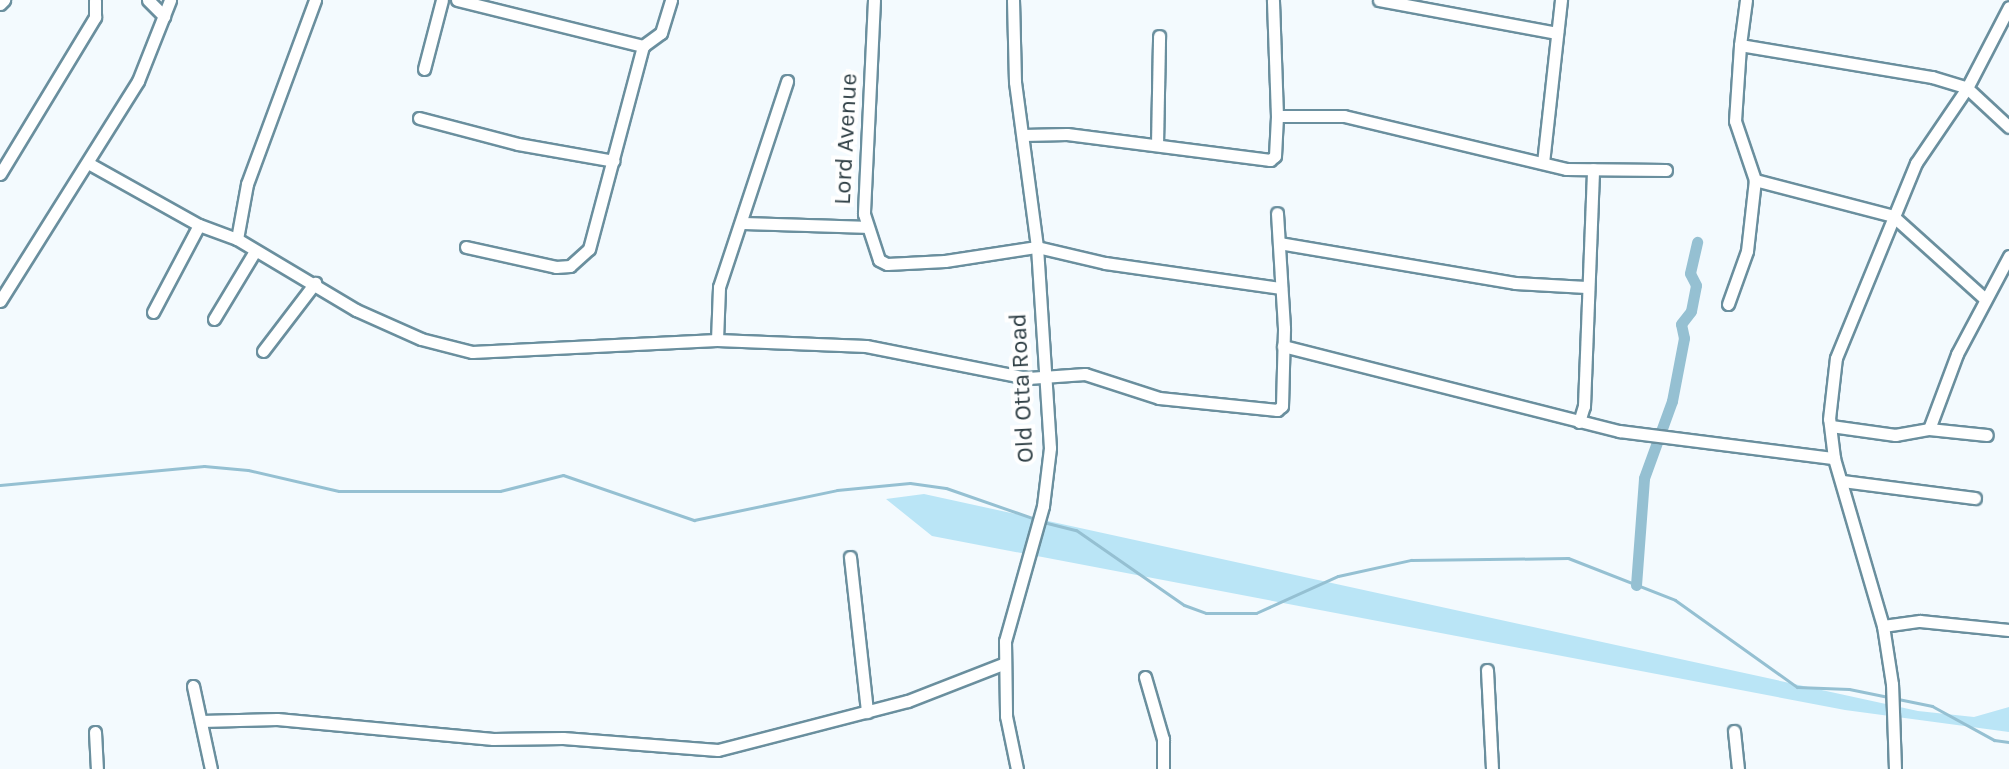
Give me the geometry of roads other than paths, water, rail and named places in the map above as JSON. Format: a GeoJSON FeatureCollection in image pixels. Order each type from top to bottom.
{"type":"FeatureCollection","features":[{"type":"Feature","properties":{"kind":"street"},"geometry":{"type":"LineString","coordinates":[[0,174],[95,17],[95,0]]}},
{"type":"Feature","properties":{"kind":"street"},"geometry":{"type":"LineString","coordinates":[[148,0],[164,16]]}},
{"type":"Feature","properties":{"kind":"street"},"geometry":{"type":"LineString","coordinates":[[0,301],[138,81],[170,0]]}},
{"type":"Feature","properties":{"kind":"street"},"geometry":{"type":"LineString","coordinates":[[237,239],[247,184],[315,0]]}},
{"type":"Feature","properties":{"kind":"street"},"geometry":{"type":"LineString","coordinates":[[424,69],[442,0]]}},
{"type":"Feature","properties":{"kind":"street"},"geometry":{"type":"LineString","coordinates":[[457,0],[491,3],[643,46]]}},
{"type":"Feature","properties":{"kind":"street"},"geometry":{"type":"LineString","coordinates":[[466,247],[494,256],[570,266],[589,249],[643,46],[661,33],[671,0]]}},
{"type":"Feature","properties":{"kind":"street","name":"Lord Avenue"},"geometry":{"type":"LineString","coordinates":[[874,0],[865,227],[873,254],[887,264],[1037,247],[1105,263],[1281,288]]}},
{"type":"Feature","properties":{"kind":"street","name":"Old Otta Road"},"geometry":{"type":"LineString","coordinates":[[1013,0],[1015,82],[1037,247],[1050,448],[1031,548],[1007,625],[1003,664],[1017,769]]}},
{"type":"Feature","properties":{"kind":"street"},"geometry":{"type":"LineString","coordinates":[[1023,135],[1067,134],[1270,160],[1275,156],[1277,116],[1273,0]]}},
{"type":"Feature","properties":{"kind":"street"},"geometry":{"type":"LineString","coordinates":[[1379,0],[1557,33]]}},
{"type":"Feature","properties":{"kind":"street"},"geometry":{"type":"LineString","coordinates":[[1543,163],[1561,0]]}},
{"type":"Feature","properties":{"kind":"street"},"geometry":{"type":"LineString","coordinates":[[1728,304],[1747,251],[1755,180],[1735,121],[1746,0]]}},
{"type":"Feature","properties":{"kind":"street"},"geometry":{"type":"LineString","coordinates":[[1895,769],[1889,713],[1892,684],[1883,626],[1834,458],[1831,426],[1842,337],[1916,163],[1967,88],[2009,7]]}},
{"type":"Feature","properties":{"kind":"street"},"geometry":{"type":"LineString","coordinates":[[1157,145],[1159,36]]}},
{"type":"Feature","properties":{"kind":"street"},"geometry":{"type":"LineString","coordinates":[[1740,45],[1932,77],[1967,88],[2009,127]]}},
{"type":"Feature","properties":{"kind":"street"},"geometry":{"type":"LineString","coordinates":[[717,340],[719,287],[787,81]]}},
{"type":"Feature","properties":{"kind":"street"},"geometry":{"type":"LineString","coordinates":[[1277,116],[1344,116],[1543,163],[1593,169],[1666,170]]}},
{"type":"Feature","properties":{"kind":"street"},"geometry":{"type":"LineString","coordinates":[[419,118],[518,144],[614,161]]}},
{"type":"Feature","properties":{"kind":"street"},"geometry":{"type":"LineString","coordinates":[[88,163],[199,225],[237,239],[356,310],[421,339],[472,352],[717,340],[866,346],[1028,378],[1045,373],[1113,380],[1159,398],[1277,410],[1282,406],[1283,346],[1277,213]]}},
{"type":"Feature","properties":{"kind":"street"},"geometry":{"type":"LineString","coordinates":[[1579,422],[1584,397],[1593,169]]}},
{"type":"Feature","properties":{"kind":"street"},"geometry":{"type":"LineString","coordinates":[[1755,180],[1893,216],[1984,298]]}},
{"type":"Feature","properties":{"kind":"street"},"geometry":{"type":"LineString","coordinates":[[741,223],[865,227]]}},
{"type":"Feature","properties":{"kind":"street"},"geometry":{"type":"LineString","coordinates":[[153,312],[199,225]]}},
{"type":"Feature","properties":{"kind":"street"},"geometry":{"type":"LineString","coordinates":[[1279,243],[1515,283],[1586,287]]}},
{"type":"Feature","properties":{"kind":"street"},"geometry":{"type":"LineString","coordinates":[[214,319],[255,251]]}},
{"type":"Feature","properties":{"kind":"street"},"geometry":{"type":"LineString","coordinates":[[1929,429],[1984,298],[2009,256]]}},
{"type":"Feature","properties":{"kind":"street"},"geometry":{"type":"LineString","coordinates":[[263,351],[315,283]]}},
{"type":"Feature","properties":{"kind":"street"},"geometry":{"type":"LineString","coordinates":[[1283,346],[1579,422],[1834,458]]}},
{"type":"Feature","properties":{"kind":"street"},"geometry":{"type":"LineString","coordinates":[[1831,426],[1895,435],[1929,429],[1987,435]]}},
{"type":"Feature","properties":{"kind":"street"},"geometry":{"type":"LineString","coordinates":[[1842,481],[1975,498]]}},
{"type":"Feature","properties":{"kind":"street"},"geometry":{"type":"LineString","coordinates":[[850,557],[867,712]]}},
{"type":"Feature","properties":{"kind":"street"},"geometry":{"type":"LineString","coordinates":[[1883,626],[1920,621],[2009,630]]}},
{"type":"Feature","properties":{"kind":"street"},"geometry":{"type":"LineString","coordinates":[[201,721],[277,719],[493,739],[563,738],[718,750],[867,712],[1003,664]]}},
{"type":"Feature","properties":{"kind":"street"},"geometry":{"type":"LineString","coordinates":[[1487,670],[1492,769]]}},
{"type":"Feature","properties":{"kind":"street"},"geometry":{"type":"LineString","coordinates":[[1145,677],[1163,739],[1163,769]]}},
{"type":"Feature","properties":{"kind":"street"},"geometry":{"type":"LineString","coordinates":[[193,686],[211,769]]}},
{"type":"Feature","properties":{"kind":"street"},"geometry":{"type":"LineString","coordinates":[[1734,731],[1738,769]]}},
{"type":"Feature","properties":{"kind":"street"},"geometry":{"type":"LineString","coordinates":[[95,732],[97,769]]}},
{"type":"Feature","properties":{"kind":"waterway"},"geometry":{"type":"LineString","coordinates":[[1636,585],[1644,478],[1672,401],[1684,338],[1681,324],[1691,311],[1696,285],[1690,273],[1697,242]]}},
{"type":"Feature","properties":{"kind":"waterway"},"geometry":{"type":"LineString","coordinates":[[0,485],[204,466],[248,470],[339,491],[500,491],[563,475],[694,520],[837,490],[910,483],[946,488],[1035,519]]}},
{"type":"Feature","properties":{"kind":"waterway"},"geometry":{"type":"LineString","coordinates":[[1043,522],[1076,530],[1184,605],[1206,613],[1256,613],[1338,576],[1411,560],[1568,558],[1675,600],[1797,687],[1849,689],[1932,706],[1994,740],[2009,742]]}}]}
